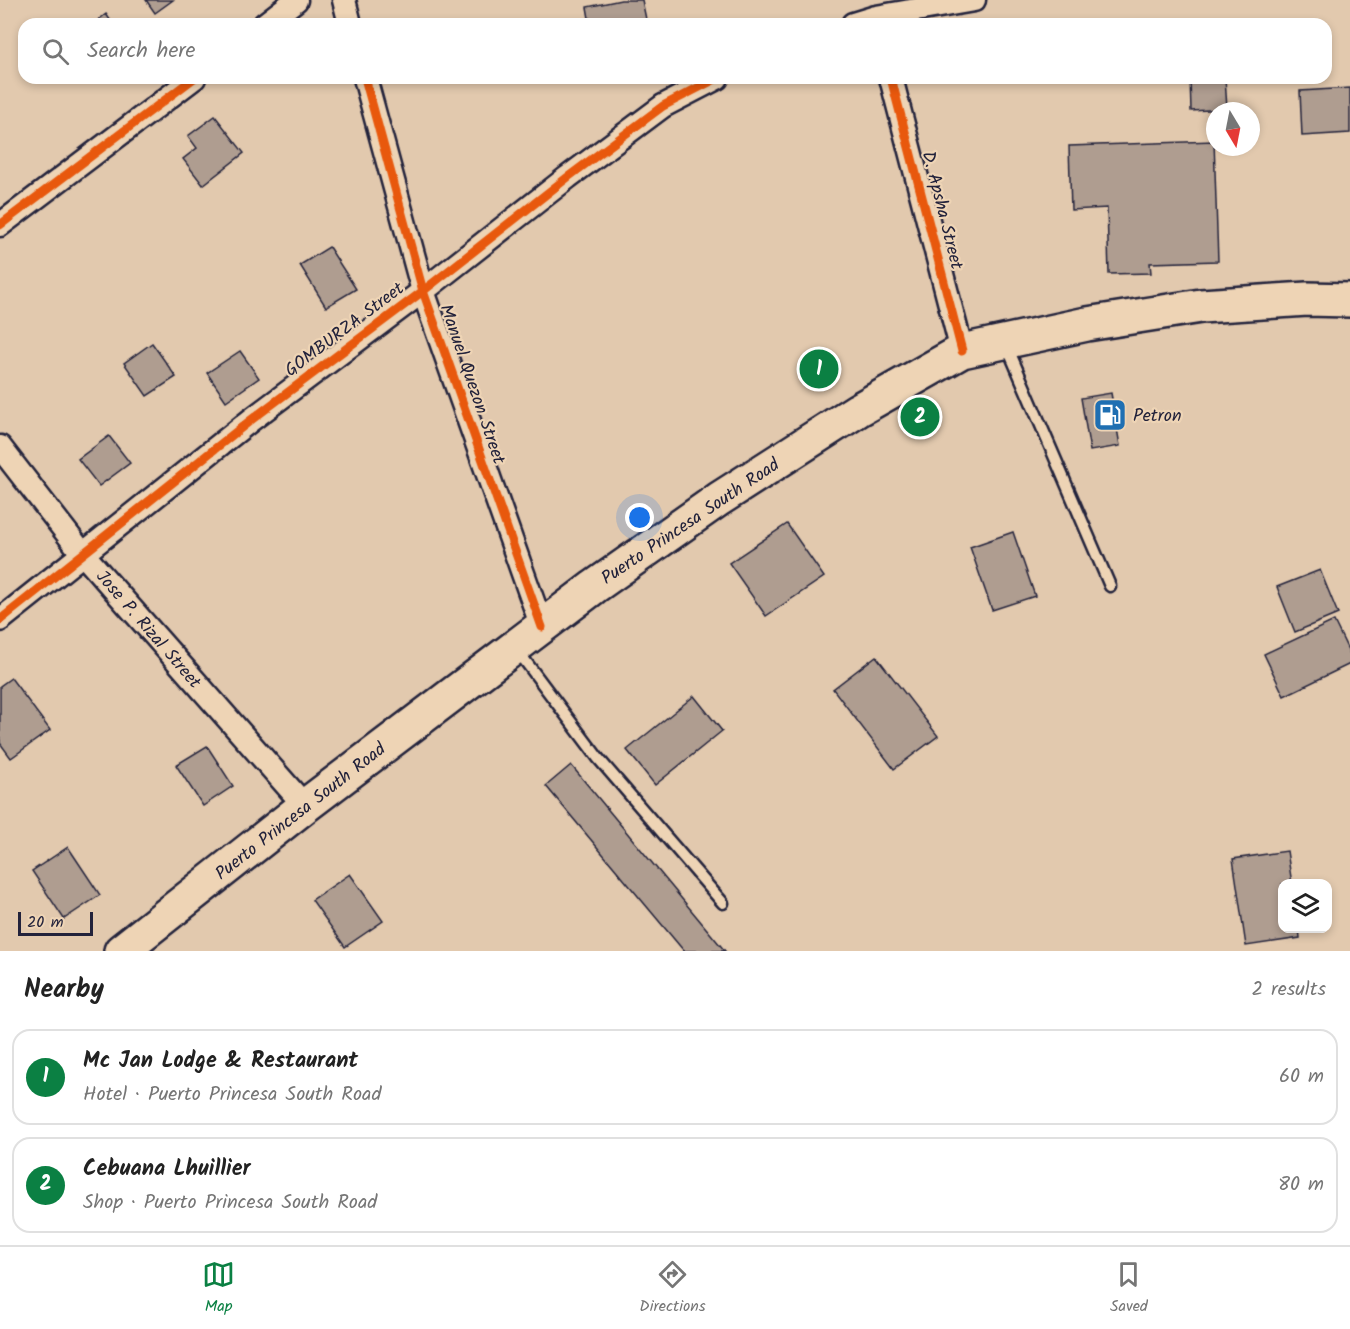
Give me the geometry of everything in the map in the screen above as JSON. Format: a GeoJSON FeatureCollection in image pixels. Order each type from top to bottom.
{"type":"FeatureCollection","features":[{"type":"Feature","properties":{"kind":"main road","name":"Puerto Princesa South Road"},"geometry":{"type":"LineString","coordinates":[[121,951],[305,806],[594,587],[719,499],[858,410],[962,351],[1087,324],[1201,306],[1307,299],[1350,300]]}},
{"type":"Feature","properties":{"kind":"street"},"geometry":{"type":"LineString","coordinates":[[273,18],[296,0]]}},
{"type":"Feature","properties":{"kind":"street"},"geometry":{"type":"LineString","coordinates":[[344,0],[348,18]]}},
{"type":"Feature","properties":{"kind":"street"},"geometry":{"type":"LineString","coordinates":[[875,14],[974,0]]}},
{"type":"Feature","properties":{"kind":"street"},"geometry":{"type":"LineString","coordinates":[[0,225],[186,84]]}},
{"type":"Feature","properties":{"kind":"street","name":"Manuel Quezon Street"},"geometry":{"type":"LineString","coordinates":[[367,84],[423,291],[542,627]]}},
{"type":"Feature","properties":{"kind":"street","name":"GOMBURZA Street"},"geometry":{"type":"LineString","coordinates":[[0,620],[251,420],[663,106],[705,84]]}},
{"type":"Feature","properties":{"kind":"street","name":"D. Apsha Street"},"geometry":{"type":"LineString","coordinates":[[893,84],[962,351]]}},
{"type":"Feature","properties":{"kind":"street","name":"Jose P. Rizal Street"},"geometry":{"type":"LineString","coordinates":[[0,447],[83,554],[305,806]]}},
{"type":"Feature","properties":{"kind":"lane"},"geometry":{"type":"LineString","coordinates":[[1005,341],[1110,586]]}},
{"type":"Feature","properties":{"kind":"lane"},"geometry":{"type":"LineString","coordinates":[[515,647],[598,758],[723,903]]}},
{"type":"Feature","properties":{"kind":"building"},"geometry":{"type":"Polygon","coordinates":[[[146,0],[173,0],[155,13],[146,0]]]}},
{"type":"Feature","properties":{"kind":"building"},"geometry":{"type":"Polygon","coordinates":[[[621,0],[642,0],[646,18],[589,18],[587,7],[621,0]]]}},
{"type":"Feature","properties":{"kind":"building"},"geometry":{"type":"Polygon","coordinates":[[[1190,84],[1225,84],[1227,102],[1206,102],[1206,110],[1191,111],[1190,84]]]}},
{"type":"Feature","properties":{"kind":"building"},"geometry":{"type":"Polygon","coordinates":[[[1350,88],[1350,133],[1302,136],[1300,91],[1350,88]]]}},
{"type":"Feature","properties":{"kind":"building"},"geometry":{"type":"Polygon","coordinates":[[[215,116],[244,153],[203,185],[183,159],[197,148],[188,136],[215,116]]]}},
{"type":"Feature","properties":{"kind":"building"},"geometry":{"type":"Polygon","coordinates":[[[1206,141],[1206,156],[1214,156],[1218,261],[1150,263],[1151,273],[1109,274],[1107,208],[1071,210],[1069,146],[1206,141]]]}},
{"type":"Feature","properties":{"kind":"building"},"geometry":{"type":"Polygon","coordinates":[[[329,247],[356,289],[326,307],[300,265],[329,247]]]}},
{"type":"Feature","properties":{"kind":"building"},"geometry":{"type":"Polygon","coordinates":[[[152,343],[176,377],[147,396],[124,363],[152,343]]]}},
{"type":"Feature","properties":{"kind":"building"},"geometry":{"type":"Polygon","coordinates":[[[240,351],[259,378],[226,401],[207,373],[240,351]]]}},
{"type":"Feature","properties":{"kind":"building"},"geometry":{"type":"Polygon","coordinates":[[[1111,393],[1120,446],[1090,451],[1081,398],[1111,393]]]}},
{"type":"Feature","properties":{"kind":"building"},"geometry":{"type":"Polygon","coordinates":[[[109,436],[130,463],[99,486],[78,459],[109,436]]]}},
{"type":"Feature","properties":{"kind":"building"},"geometry":{"type":"Polygon","coordinates":[[[787,524],[824,577],[766,616],[729,563],[787,524]]]}},
{"type":"Feature","properties":{"kind":"building"},"geometry":{"type":"Polygon","coordinates":[[[1013,532],[1035,596],[992,610],[970,547],[1013,532]]]}},
{"type":"Feature","properties":{"kind":"building"},"geometry":{"type":"Polygon","coordinates":[[[1320,570],[1338,614],[1295,632],[1277,587],[1320,570]]]}},
{"type":"Feature","properties":{"kind":"building"},"geometry":{"type":"Polygon","coordinates":[[[1334,621],[1350,654],[1350,664],[1284,696],[1264,654],[1334,621]]]}},
{"type":"Feature","properties":{"kind":"building"},"geometry":{"type":"Polygon","coordinates":[[[876,656],[938,736],[894,769],[833,689],[876,656]]]}},
{"type":"Feature","properties":{"kind":"building"},"geometry":{"type":"Polygon","coordinates":[[[11,678],[50,730],[11,758],[0,743],[0,686],[11,678]]]}},
{"type":"Feature","properties":{"kind":"building"},"geometry":{"type":"Polygon","coordinates":[[[694,696],[722,731],[655,785],[627,750],[694,696]]]}},
{"type":"Feature","properties":{"kind":"building"},"geometry":{"type":"Polygon","coordinates":[[[207,746],[233,786],[203,806],[176,765],[207,746]]]}},
{"type":"Feature","properties":{"kind":"building"},"geometry":{"type":"Polygon","coordinates":[[[571,765],[725,951],[684,951],[546,786],[571,765]]]}},
{"type":"Feature","properties":{"kind":"building"},"geometry":{"type":"Polygon","coordinates":[[[68,847],[100,895],[64,919],[32,871],[68,847]]]}},
{"type":"Feature","properties":{"kind":"building"},"geometry":{"type":"Polygon","coordinates":[[[1287,851],[1291,879],[1278,879],[1278,933],[1300,933],[1300,938],[1246,946],[1233,859],[1287,851]]]}},
{"type":"Feature","properties":{"kind":"building"},"geometry":{"type":"Polygon","coordinates":[[[350,874],[383,921],[345,947],[312,900],[350,874]]]}},
{"type":"Feature","properties":{"kind":"cycle path"},"geometry":{"type":"LineString","coordinates":[[0,225],[186,84]]}},
{"type":"Feature","properties":{"kind":"cycle path"},"geometry":{"type":"LineString","coordinates":[[367,84],[423,291],[542,627]]}},
{"type":"Feature","properties":{"kind":"cycle path"},"geometry":{"type":"LineString","coordinates":[[0,620],[251,420],[423,291],[568,177],[663,106],[705,84]]}},
{"type":"Feature","properties":{"kind":"cycle path"},"geometry":{"type":"LineString","coordinates":[[893,84],[962,351]]}},
{"type":"Feature","properties":{"kind":"place","name":"Mc Jan Lodge & Restaurant"},"geometry":{"type":"Point","coordinates":[819,369]}},
{"type":"Feature","properties":{"kind":"place","name":"Petron"},"geometry":{"type":"Point","coordinates":[1110,415]}},
{"type":"Feature","properties":{"kind":"place","name":"Cebuana Lhuillier"},"geometry":{"type":"Point","coordinates":[920,417]}}]}
